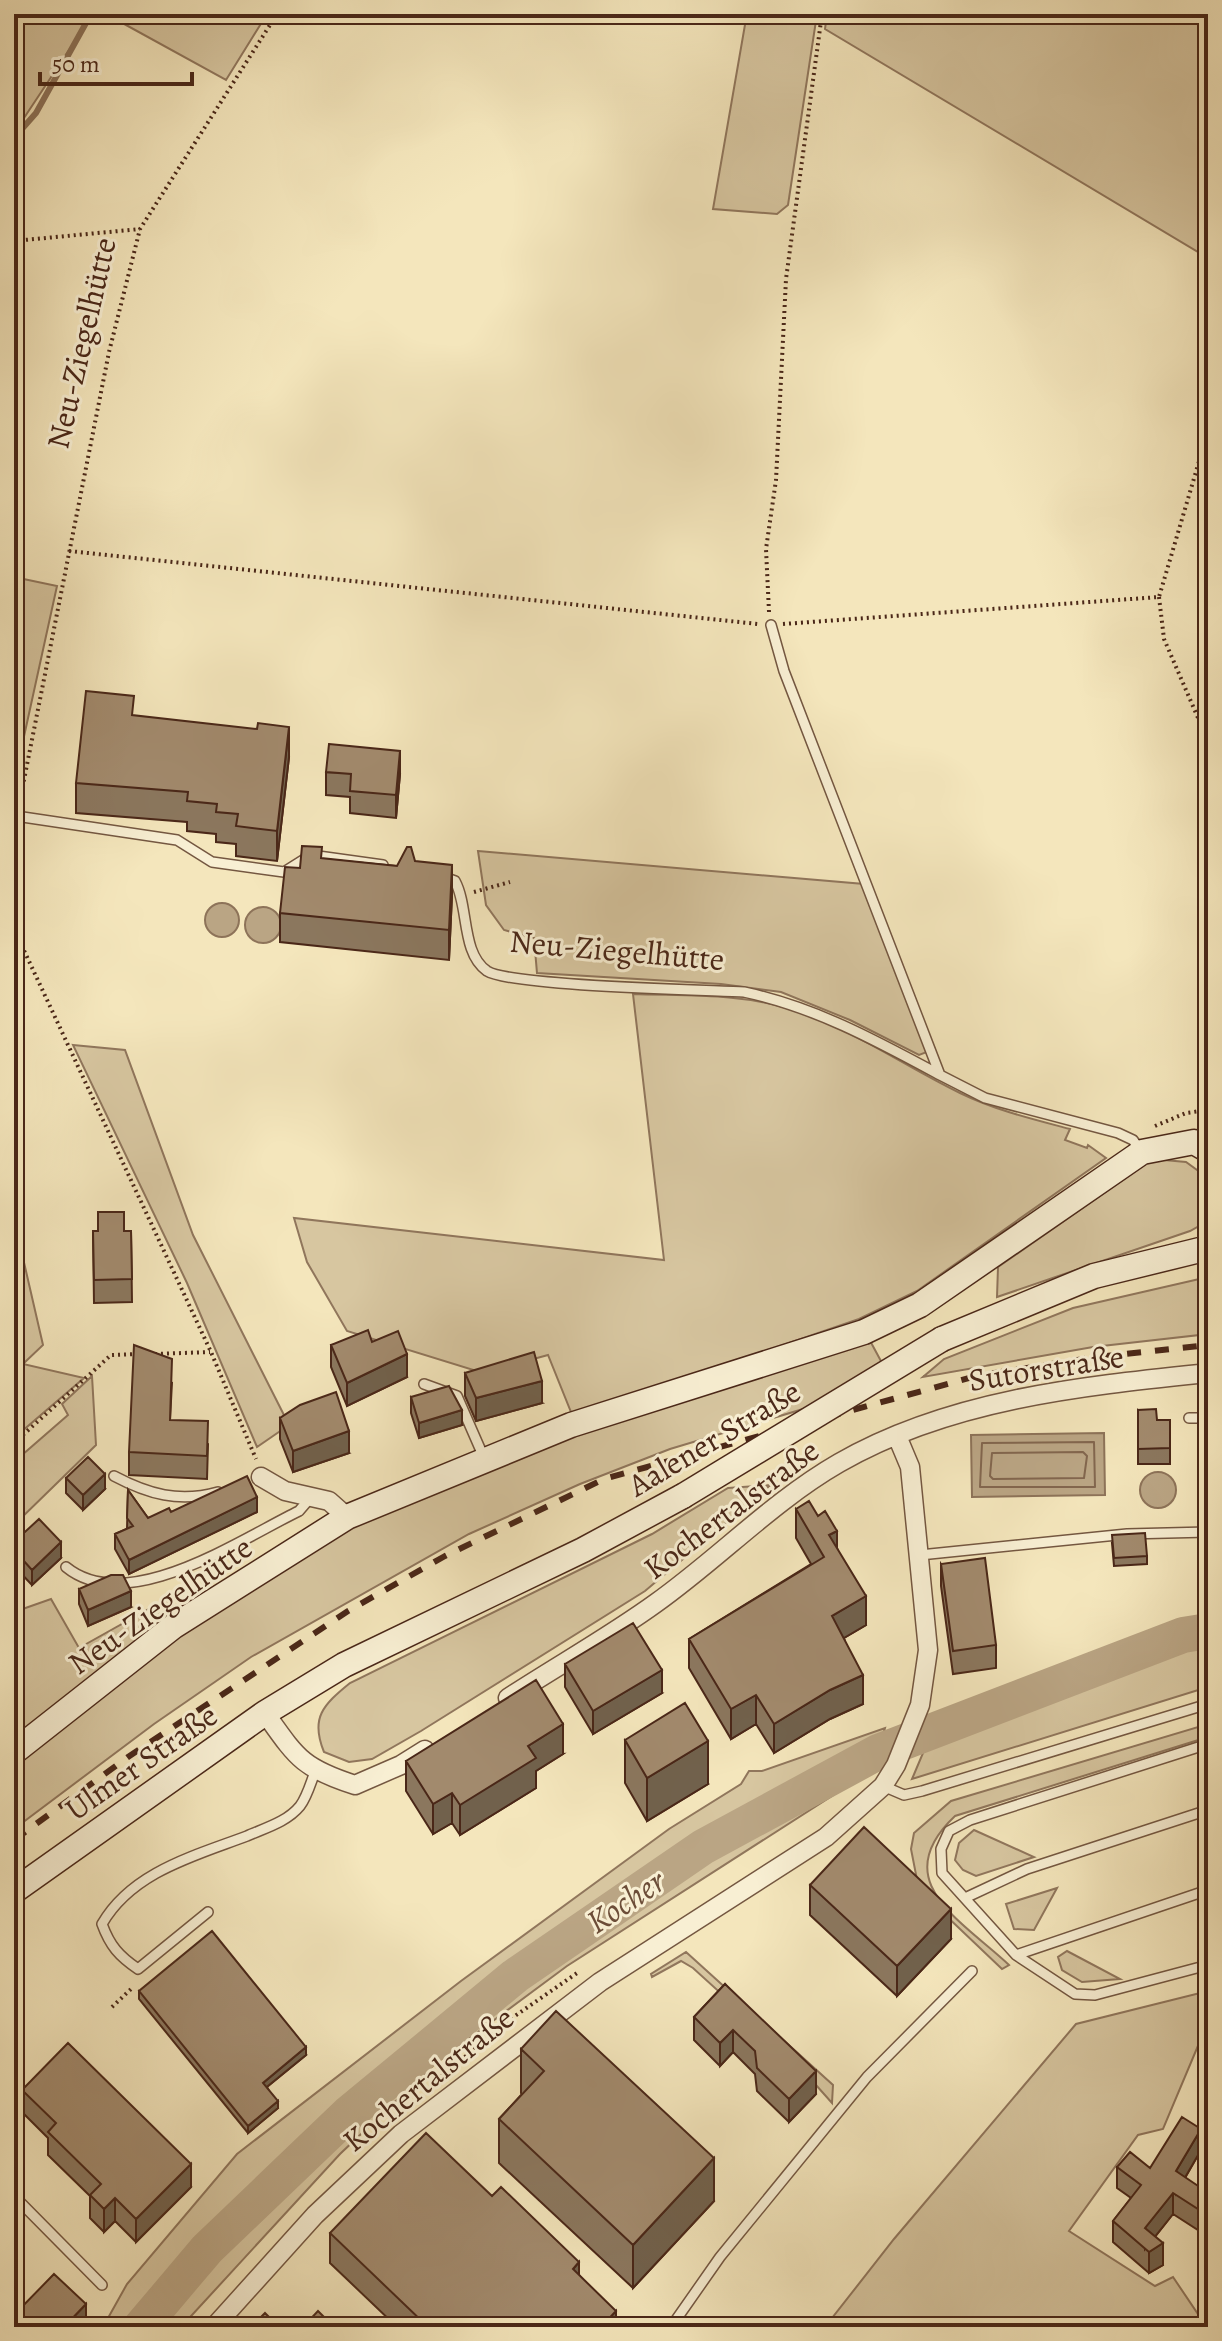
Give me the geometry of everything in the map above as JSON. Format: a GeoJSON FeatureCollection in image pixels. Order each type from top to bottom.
{"type":"FeatureCollection","features":[{"type":"Feature","properties":{"kind":"street","name":"Neu-Ziegelhütte"},"geometry":{"type":"LineString","coordinates":[[14,1752],[174,1626],[347,1517],[571,1425],[864,1332],[920,1305],[1137,1146],[1194,1142],[1208,1150]]}},
{"type":"Feature","properties":{"kind":"street","name":"Aalener Straße"},"geometry":{"type":"LineString","coordinates":[[265,1713],[344,1665],[583,1550],[683,1496],[942,1339],[1094,1276],[1208,1248]]}},
{"type":"Feature","properties":{"kind":"street","name":"Sutorstraße"},"geometry":{"type":"LineString","coordinates":[[897,1436],[968,1409],[1208,1373]]}},
{"type":"Feature","properties":{"kind":"street","name":"Kochertalstraße"},"geometry":{"type":"LineString","coordinates":[[214,2327],[315,2215],[401,2134],[600,1982],[826,1837],[883,1786],[896,1765],[920,1705],[928,1650],[910,1467],[897,1436],[839,1463],[793,1494],[656,1603],[496,1705]]}},
{"type":"Feature","properties":{"kind":"street"},"geometry":{"type":"LineString","coordinates":[[255,1479],[285,1491],[329,1501],[347,1517]]}},
{"type":"Feature","properties":{"kind":"street"},"geometry":{"type":"LineString","coordinates":[[265,1713],[290,1749],[315,1772],[355,1785],[401,1765],[442,1739]]}},
{"type":"Feature","properties":{"kind":"street","name":"Ulmer Straße"},"geometry":{"type":"LineString","coordinates":[[14,1891],[265,1713]]}},
{"type":"Feature","properties":{"kind":"lane"},"geometry":{"type":"LineString","coordinates":[[771,625],[784,671],[940,1075]]}},
{"type":"Feature","properties":{"kind":"lane"},"geometry":{"type":"LineString","coordinates":[[16,816],[177,840],[212,862],[284,872],[311,855],[399,868]]}},
{"type":"Feature","properties":{"kind":"lane"},"geometry":{"type":"LineString","coordinates":[[428,872],[455,881],[462,894]]}},
{"type":"Feature","properties":{"kind":"lane","name":"Neu-Ziegelhütte"},"geometry":{"type":"LineString","coordinates":[[462,894],[473,954],[488,971],[528,979],[744,992],[776,999],[809,1009],[985,1098],[1137,1146]]}},
{"type":"Feature","properties":{"kind":"lane"},"geometry":{"type":"LineString","coordinates":[[424,1384],[457,1396],[485,1460]]}},
{"type":"Feature","properties":{"kind":"lane"},"geometry":{"type":"LineString","coordinates":[[1189,1418],[1208,1418]]}},
{"type":"Feature","properties":{"kind":"lane","name":"Neu-Ziegelhütte"},"geometry":{"type":"LineString","coordinates":[[114,1476],[145,1493],[173,1497],[207,1495],[236,1487]]}},
{"type":"Feature","properties":{"kind":"lane","name":"Neu-Ziegelhütte"},"geometry":{"type":"LineString","coordinates":[[66,1567],[81,1580],[100,1584],[138,1583],[171,1574],[299,1511],[311,1497]]}},
{"type":"Feature","properties":{"kind":"lane"},"geometry":{"type":"LineString","coordinates":[[920,1555],[1127,1534],[1208,1532]]}},
{"type":"Feature","properties":{"kind":"lane"},"geometry":{"type":"LineString","coordinates":[[883,1786],[904,1795],[922,1791],[1208,1704]]}},
{"type":"Feature","properties":{"kind":"lane"},"geometry":{"type":"LineString","coordinates":[[1208,1744],[970,1820],[949,1831],[941,1849],[942,1873],[1016,1955],[1075,1994],[1095,1995],[1208,1965]]}},
{"type":"Feature","properties":{"kind":"lane"},"geometry":{"type":"LineString","coordinates":[[208,1912],[138,1969],[119,1956],[108,1942],[102,1924],[111,1908],[132,1887],[172,1865],[280,1823],[301,1805],[315,1772]]}},
{"type":"Feature","properties":{"kind":"lane"},"geometry":{"type":"LineString","coordinates":[[965,1898],[1027,1869],[1208,1810]]}},
{"type":"Feature","properties":{"kind":"lane"},"geometry":{"type":"LineString","coordinates":[[1016,1955],[1208,1890]]}},
{"type":"Feature","properties":{"kind":"lane"},"geometry":{"type":"LineString","coordinates":[[671,2327],[720,2257],[867,2077],[972,1971]]}},
{"type":"Feature","properties":{"kind":"lane"},"geometry":{"type":"LineString","coordinates":[[14,2196],[102,2285]]}},
{"type":"Feature","properties":{"kind":"path","name":"Neu-Ziegelhütte"},"geometry":{"type":"LineString","coordinates":[[16,816],[112,338],[140,229],[277,14]]}},
{"type":"Feature","properties":{"kind":"path"},"geometry":{"type":"LineString","coordinates":[[771,625],[766,549],[776,480],[786,279],[822,14]]}},
{"type":"Feature","properties":{"kind":"path"},"geometry":{"type":"LineString","coordinates":[[14,241],[140,229]]}},
{"type":"Feature","properties":{"kind":"path"},"geometry":{"type":"LineString","coordinates":[[1208,431],[1159,597],[1164,639],[1208,741]]}},
{"type":"Feature","properties":{"kind":"path"},"geometry":{"type":"LineString","coordinates":[[69,551],[771,625],[1159,597]]}},
{"type":"Feature","properties":{"kind":"path"},"geometry":{"type":"LineString","coordinates":[[462,894],[510,882]]}},
{"type":"Feature","properties":{"kind":"path"},"geometry":{"type":"LineString","coordinates":[[14,929],[211,1352],[253,1449],[255,1479]]}},
{"type":"Feature","properties":{"kind":"path"},"geometry":{"type":"LineString","coordinates":[[1137,1146],[1147,1129],[1186,1113],[1208,1110]]}},
{"type":"Feature","properties":{"kind":"path"},"geometry":{"type":"LineString","coordinates":[[154,1354],[211,1352]]}},
{"type":"Feature","properties":{"kind":"path"},"geometry":{"type":"LineString","coordinates":[[14,1443],[111,1355],[140,1354]]}},
{"type":"Feature","properties":{"kind":"path"},"geometry":{"type":"LineString","coordinates":[[112,2007],[131,1989]]}},
{"type":"Feature","properties":{"kind":"shaded area"},"geometry":{"type":"Polygon","coordinates":[[[14,14],[93,14],[14,133],[14,14]]]}},
{"type":"Feature","properties":{"kind":"shaded area"},"geometry":{"type":"Polygon","coordinates":[[[106,14],[267,14],[226,80],[106,14]]]}},
{"type":"Feature","properties":{"kind":"shaded area"},"geometry":{"type":"Polygon","coordinates":[[[627,14],[817,14],[788,205],[777,214],[713,209],[746,19],[627,14]]]}},
{"type":"Feature","properties":{"kind":"shaded area"},"geometry":{"type":"Polygon","coordinates":[[[827,14],[1208,14],[1208,258],[825,29],[827,14]]]}},
{"type":"Feature","properties":{"kind":"shaded area"},"geometry":{"type":"Polygon","coordinates":[[[14,577],[57,586],[14,782],[14,577]]]}},
{"type":"Feature","properties":{"kind":"shaded area"},"geometry":{"type":"Polygon","coordinates":[[[478,851],[864,884],[927,1052],[919,1055],[850,1020],[781,992],[721,984],[537,973],[534,938],[504,930],[486,905],[478,851]]]}},
{"type":"Feature","properties":{"kind":"shaded area"},"geometry":{"type":"Polygon","coordinates":[[[633,994],[712,996],[752,1000],[790,1009],[855,1036],[973,1099],[1070,1129],[1065,1140],[1087,1148],[1088,1145],[1106,1158],[917,1291],[859,1319],[573,1417],[548,1355],[483,1373],[347,1331],[307,1262],[294,1218],[664,1260],[633,994]]]}},
{"type":"Feature","properties":{"kind":"shaded area"},"geometry":{"type":"Polygon","coordinates":[[[73,1045],[125,1050],[193,1235],[289,1425],[257,1447],[187,1283],[73,1045]]]}},
{"type":"Feature","properties":{"kind":"shaded area"},"geometry":{"type":"Polygon","coordinates":[[[1153,1159],[1186,1162],[1208,1178],[1208,1221],[1190,1231],[997,1297],[998,1267],[1153,1159]]]}},
{"type":"Feature","properties":{"kind":"shaded area"},"geometry":{"type":"Polygon","coordinates":[[[14,1219],[43,1345],[23,1364],[84,1378],[14,1438],[14,1219]]]}},
{"type":"Feature","properties":{"kind":"shaded area"},"geometry":{"type":"Polygon","coordinates":[[[1208,1277],[1208,1334],[1093,1347],[923,1377],[944,1359],[1073,1308],[1208,1277]]]}},
{"type":"Feature","properties":{"kind":"shaded area"},"geometry":{"type":"Polygon","coordinates":[[[868,1337],[882,1363],[813,1406],[670,1449],[580,1484],[469,1534],[251,1657],[154,1724],[14,1829],[14,1761],[180,1632],[353,1524],[575,1433],[868,1337]]]}},
{"type":"Feature","properties":{"kind":"shaded area"},"geometry":{"type":"Polygon","coordinates":[[[92,1376],[96,1445],[14,1525],[14,1462],[68,1415],[62,1404],[92,1376]]]}},
{"type":"Feature","properties":{"kind":"shaded area"},"geometry":{"type":"Polygon","coordinates":[[[771,1485],[645,1591],[421,1731],[372,1759],[349,1762],[324,1752],[318,1730],[322,1713],[350,1683],[652,1534],[728,1488],[771,1485]]]}},
{"type":"Feature","properties":{"kind":"shaded area"},"geometry":{"type":"Polygon","coordinates":[[[172,1596],[174,1626],[14,1759],[14,1612],[51,1599],[79,1648],[172,1596]]]}},
{"type":"Feature","properties":{"kind":"shaded area"},"geometry":{"type":"Polygon","coordinates":[[[1208,1616],[1208,1687],[912,1779],[939,1715],[1193,1618],[1208,1616]]]}},
{"type":"Feature","properties":{"kind":"shaded area"},"geometry":{"type":"Polygon","coordinates":[[[1208,1724],[1208,1737],[955,1816],[936,1839],[928,1860],[929,1880],[938,1898],[1009,1965],[1002,1969],[919,1890],[911,1849],[914,1833],[951,1801],[1208,1724]]]}},
{"type":"Feature","properties":{"kind":"shaded area"},"geometry":{"type":"Polygon","coordinates":[[[885,1728],[881,1743],[849,1785],[567,1966],[435,2064],[340,2154],[181,2327],[103,2327],[127,2284],[237,2154],[461,1981],[669,1829],[741,1784],[749,1771],[762,1771],[885,1728]]]}},
{"type":"Feature","properties":{"kind":"shaded area"},"geometry":{"type":"Polygon","coordinates":[[[974,1830],[1034,1857],[976,1876],[963,1870],[955,1860],[959,1843],[974,1830]]]}},
{"type":"Feature","properties":{"kind":"shaded area"},"geometry":{"type":"Polygon","coordinates":[[[1057,1888],[1034,1930],[1014,1929],[1006,1904],[1057,1888]]]}},
{"type":"Feature","properties":{"kind":"shaded area"},"geometry":{"type":"Polygon","coordinates":[[[1067,1951],[1120,1979],[1082,1982],[1062,1970],[1058,1957],[1067,1951]]]}},
{"type":"Feature","properties":{"kind":"shaded area"},"geometry":{"type":"Polygon","coordinates":[[[686,1952],[833,2085],[832,2103],[791,2057],[693,1968],[681,1961],[652,1977],[651,1974],[686,1952]]]}},
{"type":"Feature","properties":{"kind":"shaded area"},"geometry":{"type":"Polygon","coordinates":[[[1208,1991],[1208,2036],[1200,2041],[1163,2129],[1138,2135],[1069,2231],[1155,2286],[1173,2277],[1202,2320],[1208,2318],[1208,2327],[825,2327],[894,2239],[1076,2024],[1208,1991]]]}},
{"type":"Feature","properties":{"kind":"water"},"geometry":{"type":"Polygon","coordinates":[[[222,903],[234,908],[239,920],[234,932],[222,937],[210,932],[205,920],[210,908],[222,903]]]}},
{"type":"Feature","properties":{"kind":"water"},"geometry":{"type":"Polygon","coordinates":[[[263,907],[276,912],[281,925],[276,938],[263,943],[250,938],[245,925],[250,912],[263,907]]]}},
{"type":"Feature","properties":{"kind":"water"},"geometry":{"type":"Polygon","coordinates":[[[1104,1433],[1105,1495],[972,1497],[971,1435],[1104,1433]]]}},
{"type":"Feature","properties":{"kind":"water"},"geometry":{"type":"Polygon","coordinates":[[[1158,1472],[1170,1478],[1176,1490],[1170,1502],[1158,1508],[1146,1502],[1140,1490],[1146,1478],[1158,1472]]]}},
{"type":"Feature","properties":{"kind":"building"},"geometry":{"type":"Polygon","coordinates":[[[86,691],[134,696],[132,715],[257,729],[258,723],[289,727],[277,831],[236,826],[238,814],[216,812],[217,804],[187,801],[188,792],[76,783],[86,691]]]}},
{"type":"Feature","properties":{"kind":"building"},"geometry":{"type":"Polygon","coordinates":[[[329,744],[400,751],[396,795],[350,791],[351,774],[326,772],[329,744]]]}},
{"type":"Feature","properties":{"kind":"building"},"geometry":{"type":"Polygon","coordinates":[[[302,846],[322,847],[321,858],[397,866],[407,847],[411,847],[415,861],[452,865],[449,930],[280,913],[285,867],[300,868],[302,846]]]}},
{"type":"Feature","properties":{"kind":"building"},"geometry":{"type":"Polygon","coordinates":[[[98,1212],[124,1212],[124,1231],[131,1231],[132,1279],[94,1280],[93,1231],[98,1231],[98,1212]]]}},
{"type":"Feature","properties":{"kind":"building"},"geometry":{"type":"Polygon","coordinates":[[[368,1330],[372,1342],[398,1331],[407,1354],[347,1383],[331,1345],[368,1330]]]}},
{"type":"Feature","properties":{"kind":"building"},"geometry":{"type":"Polygon","coordinates":[[[134,1345],[172,1359],[170,1420],[208,1421],[207,1456],[129,1452],[134,1345]]]}},
{"type":"Feature","properties":{"kind":"building"},"geometry":{"type":"Polygon","coordinates":[[[534,1352],[542,1381],[476,1398],[465,1373],[534,1352]]]}},
{"type":"Feature","properties":{"kind":"building"},"geometry":{"type":"Polygon","coordinates":[[[449,1386],[462,1410],[419,1423],[411,1397],[449,1386]]]}},
{"type":"Feature","properties":{"kind":"building"},"geometry":{"type":"Polygon","coordinates":[[[336,1392],[349,1431],[293,1451],[280,1418],[300,1405],[336,1392]]]}},
{"type":"Feature","properties":{"kind":"building"},"geometry":{"type":"Polygon","coordinates":[[[1156,1409],[1157,1420],[1170,1420],[1170,1448],[1138,1449],[1138,1410],[1156,1409]]]}},
{"type":"Feature","properties":{"kind":"building"},"geometry":{"type":"Polygon","coordinates":[[[88,1457],[105,1474],[83,1495],[66,1478],[88,1457]]]}},
{"type":"Feature","properties":{"kind":"building"},"geometry":{"type":"Polygon","coordinates":[[[247,1476],[257,1497],[129,1560],[115,1534],[133,1526],[127,1518],[128,1490],[148,1518],[169,1508],[171,1512],[247,1476]]]}},
{"type":"Feature","properties":{"kind":"building"},"geometry":{"type":"Polygon","coordinates":[[[809,1501],[818,1516],[825,1511],[837,1531],[829,1535],[866,1596],[832,1616],[863,1675],[830,1690],[774,1724],[756,1695],[731,1709],[689,1639],[824,1557],[796,1509],[809,1501]]]}},
{"type":"Feature","properties":{"kind":"building"},"geometry":{"type":"Polygon","coordinates":[[[39,1519],[61,1542],[32,1570],[14,1550],[14,1542],[39,1519]]]}},
{"type":"Feature","properties":{"kind":"building"},"geometry":{"type":"Polygon","coordinates":[[[1145,1533],[1147,1556],[1114,1558],[1112,1535],[1145,1533]]]}},
{"type":"Feature","properties":{"kind":"building"},"geometry":{"type":"Polygon","coordinates":[[[985,1558],[996,1645],[953,1651],[941,1564],[985,1558]]]}},
{"type":"Feature","properties":{"kind":"building"},"geometry":{"type":"Polygon","coordinates":[[[111,1575],[123,1575],[131,1591],[88,1610],[79,1589],[111,1575]]]}},
{"type":"Feature","properties":{"kind":"building"},"geometry":{"type":"Polygon","coordinates":[[[633,1623],[662,1670],[593,1711],[565,1664],[633,1623]]]}},
{"type":"Feature","properties":{"kind":"building"},"geometry":{"type":"Polygon","coordinates":[[[536,1680],[563,1724],[528,1746],[536,1758],[460,1805],[452,1793],[433,1804],[406,1761],[536,1680]]]}},
{"type":"Feature","properties":{"kind":"building"},"geometry":{"type":"Polygon","coordinates":[[[685,1703],[708,1741],[647,1778],[625,1740],[685,1703]]]}},
{"type":"Feature","properties":{"kind":"building"},"geometry":{"type":"Polygon","coordinates":[[[864,1827],[951,1909],[897,1966],[810,1885],[864,1827]]]}},
{"type":"Feature","properties":{"kind":"building"},"geometry":{"type":"Polygon","coordinates":[[[212,1931],[306,2047],[263,2083],[278,2101],[248,2126],[139,1991],[212,1931]]]}},
{"type":"Feature","properties":{"kind":"building"},"geometry":{"type":"Polygon","coordinates":[[[725,1984],[816,2071],[789,2099],[757,2068],[755,2051],[733,2030],[720,2043],[694,2017],[725,1984]]]}},
{"type":"Feature","properties":{"kind":"building"},"geometry":{"type":"Polygon","coordinates":[[[556,2011],[714,2158],[633,2245],[499,2119],[544,2071],[521,2049],[556,2011]]]}},
{"type":"Feature","properties":{"kind":"building"},"geometry":{"type":"Polygon","coordinates":[[[68,2043],[191,2164],[136,2219],[115,2198],[104,2209],[90,2195],[101,2184],[48,2132],[56,2123],[22,2090],[68,2043]]]}},
{"type":"Feature","properties":{"kind":"building"},"geometry":{"type":"Polygon","coordinates":[[[1182,2117],[1201,2129],[1176,2171],[1207,2192],[1198,2209],[1173,2193],[1145,2228],[1163,2243],[1149,2252],[1113,2221],[1141,2185],[1117,2167],[1130,2152],[1150,2168],[1182,2117]]]}},
{"type":"Feature","properties":{"kind":"building"},"geometry":{"type":"Polygon","coordinates":[[[426,2133],[492,2196],[501,2187],[579,2262],[573,2269],[616,2311],[601,2327],[428,2327],[330,2233],[426,2133]]]}},
{"type":"Feature","properties":{"kind":"building"},"geometry":{"type":"Polygon","coordinates":[[[54,2274],[86,2304],[64,2327],[14,2327],[14,2315],[54,2274]]]}},
{"type":"Feature","properties":{"kind":"building"},"geometry":{"type":"Polygon","coordinates":[[[318,2311],[334,2327],[303,2327],[318,2311]]]}},
{"type":"Feature","properties":{"kind":"building"},"geometry":{"type":"Polygon","coordinates":[[[265,2313],[279,2327],[251,2327],[265,2313]]]}},
{"type":"Feature","properties":{"kind":"waterway"},"geometry":{"type":"LineString","coordinates":[[14,138],[36,113],[91,14]]}},
{"type":"Feature","properties":{"kind":"waterway","name":"Kocher"},"geometry":{"type":"LineString","coordinates":[[141,2327],[207,2249],[348,2114],[515,1976],[703,1847],[878,1752],[1183,1635],[1208,1631]]}},
{"type":"Feature","properties":{"kind":"railway"},"geometry":{"type":"LineString","coordinates":[[14,1840],[128,1757],[348,1611],[445,1556],[604,1479],[976,1376],[1096,1357],[1208,1345]]}}]}
